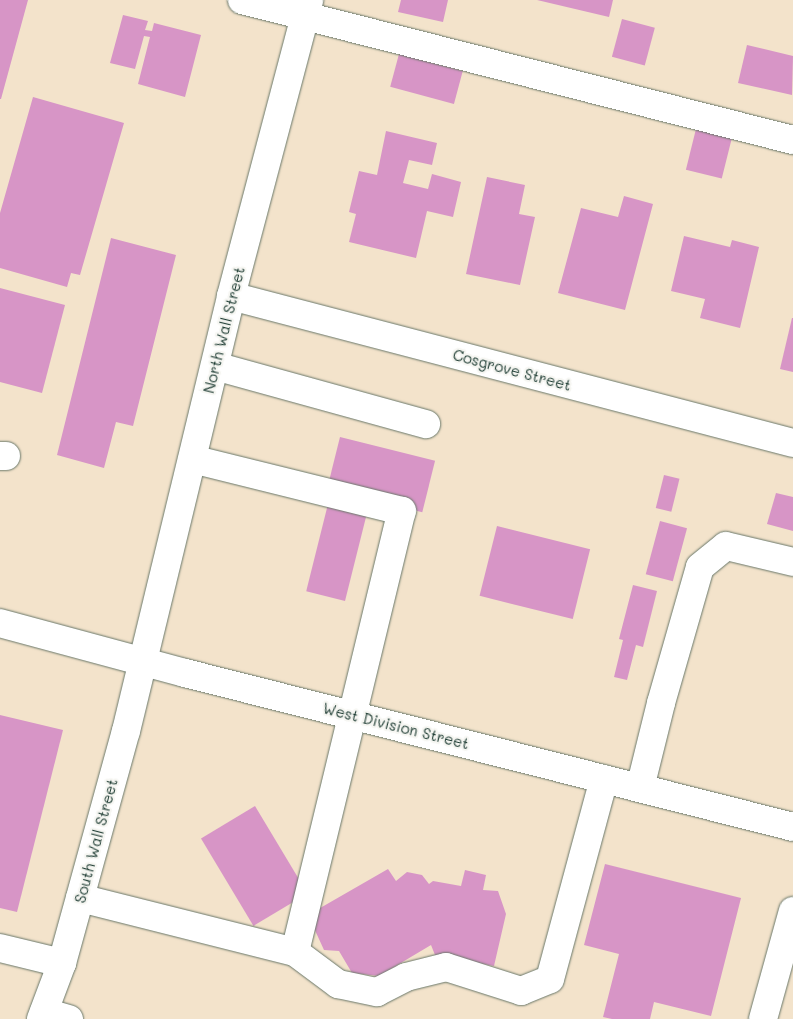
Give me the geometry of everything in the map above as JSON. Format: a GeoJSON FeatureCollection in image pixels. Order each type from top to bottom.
{"type":"FeatureCollection","features":[{"type":"Feature","properties":{"kind":"street"},"geometry":{"type":"LineString","coordinates":[[242,0],[307,7],[793,140]]}},
{"type":"Feature","properties":{"kind":"street","name":"North Wall Street"},"geometry":{"type":"LineString","coordinates":[[143,661],[231,296],[307,7]]}},
{"type":"Feature","properties":{"kind":"street","name":"Cosgrove Street"},"geometry":{"type":"LineString","coordinates":[[231,296],[793,443]]}},
{"type":"Feature","properties":{"kind":"street"},"geometry":{"type":"LineString","coordinates":[[215,366],[426,424]]}},
{"type":"Feature","properties":{"kind":"street"},"geometry":{"type":"LineString","coordinates":[[192,459],[402,511],[294,952]]}},
{"type":"Feature","properties":{"kind":"street"},"geometry":{"type":"LineString","coordinates":[[640,788],[661,703],[700,567],[726,546],[793,562]]}},
{"type":"Feature","properties":{"kind":"street","name":"West Division Street"},"geometry":{"type":"LineString","coordinates":[[0,623],[793,827]]}},
{"type":"Feature","properties":{"kind":"street","name":"South Wall Street"},"geometry":{"type":"LineString","coordinates":[[51,1017],[62,963],[143,661]]}},
{"type":"Feature","properties":{"kind":"street"},"geometry":{"type":"LineString","coordinates":[[80,898],[294,952],[338,984],[377,992],[406,977],[446,967],[522,991],[550,979],[604,779]]}},
{"type":"Feature","properties":{"kind":"street"},"geometry":{"type":"LineString","coordinates":[[763,1019],[793,911]]}},
{"type":"Feature","properties":{"kind":"street"},"geometry":{"type":"LineString","coordinates":[[0,948],[62,963]]}},
{"type":"Feature","properties":{"kind":"building"},"geometry":{"type":"Polygon","coordinates":[[[0,0],[28,0],[1,99],[0,99],[0,0]]]}},
{"type":"Feature","properties":{"kind":"building"},"geometry":{"type":"Polygon","coordinates":[[[401,0],[448,0],[443,22],[398,12],[401,0]]]}},
{"type":"Feature","properties":{"kind":"building"},"geometry":{"type":"Polygon","coordinates":[[[537,0],[613,0],[609,17],[537,0]]]}},
{"type":"Feature","properties":{"kind":"building"},"geometry":{"type":"Polygon","coordinates":[[[123,15],[148,21],[145,30],[152,31],[154,23],[201,35],[185,97],[138,84],[150,37],[144,36],[135,69],[110,63],[123,15]]]}},
{"type":"Feature","properties":{"kind":"building"},"geometry":{"type":"Polygon","coordinates":[[[622,19],[655,28],[645,65],[612,57],[622,19]]]}},
{"type":"Feature","properties":{"kind":"building"},"geometry":{"type":"Polygon","coordinates":[[[747,45],[793,56],[792,95],[738,83],[747,45]]]}},
{"type":"Feature","properties":{"kind":"building"},"geometry":{"type":"Polygon","coordinates":[[[399,54],[463,71],[454,104],[390,87],[399,54]]]}},
{"type":"Feature","properties":{"kind":"building"},"geometry":{"type":"Polygon","coordinates":[[[33,97],[124,123],[80,275],[71,273],[67,287],[0,268],[0,213],[33,97]]]}},
{"type":"Feature","properties":{"kind":"building"},"geometry":{"type":"Polygon","coordinates":[[[697,125],[733,134],[722,179],[686,170],[697,125]]]}},
{"type":"Feature","properties":{"kind":"building"},"geometry":{"type":"Polygon","coordinates":[[[386,131],[437,143],[432,165],[409,160],[403,183],[428,189],[432,174],[461,182],[453,217],[427,211],[416,258],[349,242],[356,214],[349,212],[359,171],[377,175],[386,131]]]}},
{"type":"Feature","properties":{"kind":"building"},"geometry":{"type":"Polygon","coordinates":[[[487,177],[525,185],[519,214],[535,217],[520,285],[466,274],[487,177]]]}},
{"type":"Feature","properties":{"kind":"building"},"geometry":{"type":"Polygon","coordinates":[[[624,196],[653,204],[625,310],[558,293],[581,208],[618,217],[624,196]]]}},
{"type":"Feature","properties":{"kind":"building"},"geometry":{"type":"Polygon","coordinates":[[[684,236],[730,247],[732,240],[759,247],[740,328],[700,318],[705,299],[671,291],[684,236]]]}},
{"type":"Feature","properties":{"kind":"building"},"geometry":{"type":"Polygon","coordinates":[[[111,238],[176,255],[133,426],[116,422],[104,468],[57,455],[111,238]]]}},
{"type":"Feature","properties":{"kind":"building"},"geometry":{"type":"Polygon","coordinates":[[[0,288],[65,305],[42,393],[0,382],[0,288]]]}},
{"type":"Feature","properties":{"kind":"building"},"geometry":{"type":"Polygon","coordinates":[[[793,318],[793,372],[780,369],[793,318]]]}},
{"type":"Feature","properties":{"kind":"building"},"geometry":{"type":"Polygon","coordinates":[[[340,437],[435,461],[422,512],[327,488],[340,437]]]}},
{"type":"Feature","properties":{"kind":"building"},"geometry":{"type":"Polygon","coordinates":[[[664,475],[680,479],[671,512],[656,508],[664,475]]]}},
{"type":"Feature","properties":{"kind":"building"},"geometry":{"type":"Polygon","coordinates":[[[776,493],[793,497],[793,531],[767,524],[776,493]]]}},
{"type":"Feature","properties":{"kind":"building"},"geometry":{"type":"Polygon","coordinates":[[[328,504],[367,514],[345,601],[306,591],[328,504]]]}},
{"type":"Feature","properties":{"kind":"building"},"geometry":{"type":"Polygon","coordinates":[[[660,521],[687,528],[673,581],[646,574],[660,521]]]}},
{"type":"Feature","properties":{"kind":"building"},"geometry":{"type":"Polygon","coordinates":[[[497,526],[590,549],[573,619],[480,596],[497,526]]]}},
{"type":"Feature","properties":{"kind":"building"},"geometry":{"type":"Polygon","coordinates":[[[633,585],[657,591],[643,647],[636,645],[627,680],[614,677],[623,640],[619,639],[633,585]]]}},
{"type":"Feature","properties":{"kind":"building"},"geometry":{"type":"Polygon","coordinates":[[[0,715],[63,730],[17,912],[0,908],[0,715]]]}},
{"type":"Feature","properties":{"kind":"building"},"geometry":{"type":"Polygon","coordinates":[[[255,806],[308,893],[254,926],[201,838],[255,806]]]}},
{"type":"Feature","properties":{"kind":"building"},"geometry":{"type":"Polygon","coordinates":[[[605,864],[741,898],[711,1016],[654,1002],[650,1019],[612,1019],[603,1017],[619,954],[584,945],[605,864]]]}},
{"type":"Feature","properties":{"kind":"building"},"geometry":{"type":"Polygon","coordinates":[[[388,869],[396,881],[407,872],[422,875],[429,884],[433,881],[461,886],[465,870],[486,875],[483,890],[498,891],[506,914],[494,966],[435,955],[431,945],[379,976],[352,973],[339,951],[324,950],[308,915],[388,869]]]}}]}
